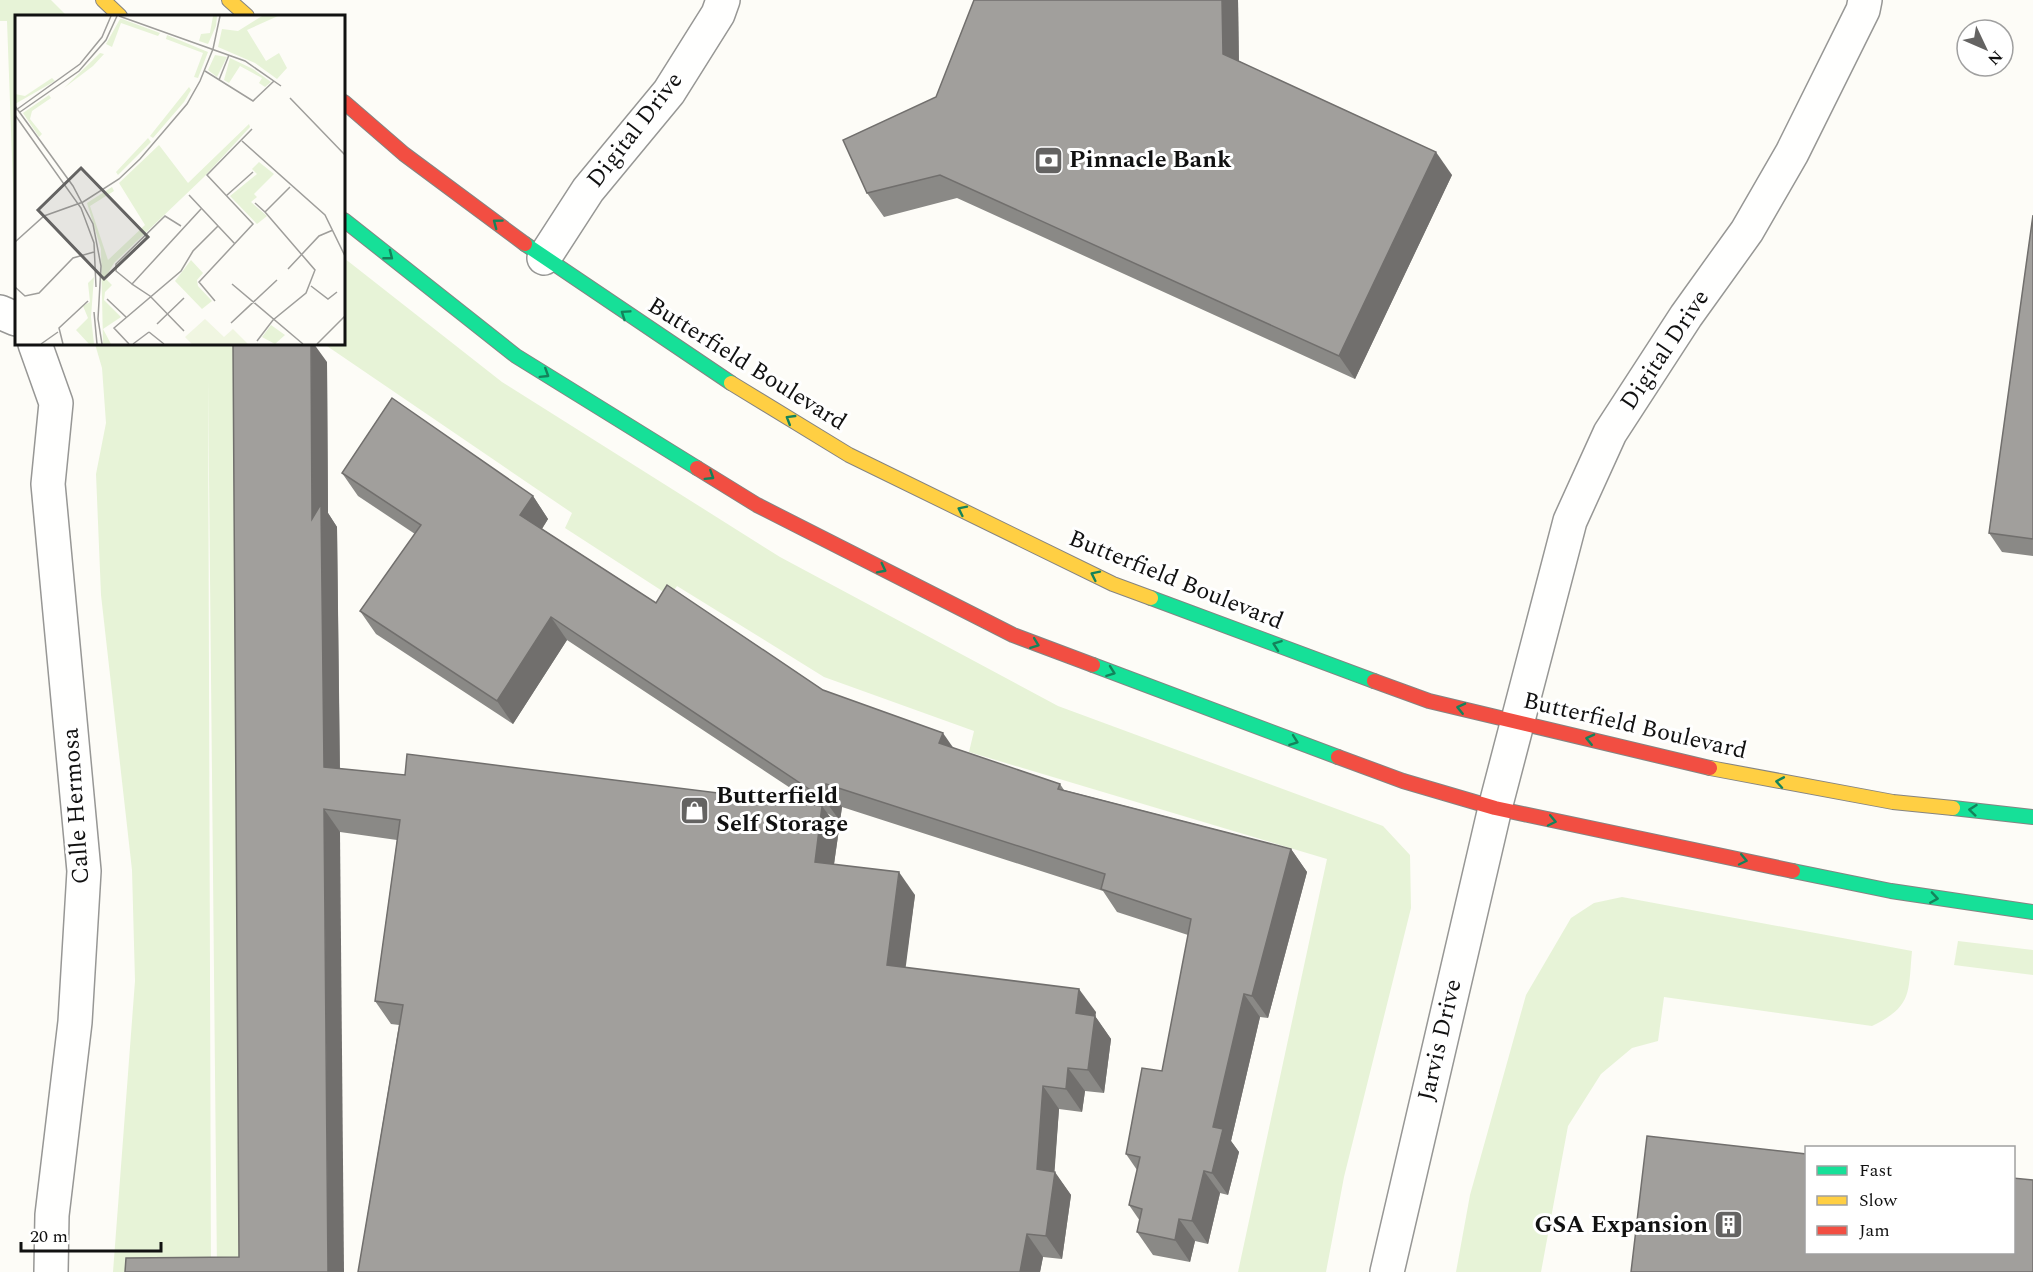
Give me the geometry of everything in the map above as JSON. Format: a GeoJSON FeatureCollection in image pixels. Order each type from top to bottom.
{"type":"FeatureCollection","features":[{"type":"Feature","properties":{"kind":"main road"},"geometry":{"type":"LineString","coordinates":[[104,0],[119,15]]}},
{"type":"Feature","properties":{"kind":"main road"},"geometry":{"type":"LineString","coordinates":[[229,0],[246,15]]}},
{"type":"Feature","properties":{"kind":"main road","name":"Butterfield Boulevard"},"geometry":{"type":"LineString","coordinates":[[345,103],[404,154],[544,258],[698,363],[849,454],[1113,584],[1429,701],[1731,773],[1893,802],[2033,817]]}},
{"type":"Feature","properties":{"kind":"main road"},"geometry":{"type":"LineString","coordinates":[[345,221],[516,356],[757,506],[1013,635],[1403,781],[1495,808],[1891,891],[2033,912]]}},
{"type":"Feature","properties":{"kind":"street","name":"Digital Drive"},"geometry":{"type":"LineString","coordinates":[[544,258],[588,190],[669,92],[718,14],[723,0]]}},
{"type":"Feature","properties":{"kind":"street","name":"Digital Drive"},"geometry":{"type":"LineString","coordinates":[[1495,808],[1570,521],[1610,433],[1686,316],[1747,231],[1770,192],[1792,153],[1863,10],[1864,0]]}},
{"type":"Feature","properties":{"kind":"street"},"geometry":{"type":"LineString","coordinates":[[0,312],[15,319]]}},
{"type":"Feature","properties":{"kind":"street","name":"Calle Hermosa"},"geometry":{"type":"LineString","coordinates":[[35,345],[56,403],[48,484],[84,871],[75,1022],[52,1215],[51,1272]]}},
{"type":"Feature","properties":{"kind":"street","name":"Jarvis Drive"},"geometry":{"type":"LineString","coordinates":[[1387,1272],[1495,808]]}},
{"type":"Feature","properties":{"kind":"green space"},"geometry":{"type":"Polygon","coordinates":[[[0,0],[51,0],[66,15],[15,15],[15,239],[7,21],[0,21],[0,0]]]}},
{"type":"Feature","properties":{"kind":"green space"},"geometry":{"type":"Polygon","coordinates":[[[345,259],[502,382],[780,557],[1058,706],[1383,826],[1410,855],[1411,908],[1344,1177],[1326,1272],[1238,1272],[1327,859],[969,752],[974,731],[824,677],[677,586],[670,596],[565,528],[572,513],[325,345],[345,345],[345,259]]]}},
{"type":"Feature","properties":{"kind":"green space"},"geometry":{"type":"Polygon","coordinates":[[[95,345],[239,345],[248,1272],[217,1272],[208,378],[211,1272],[113,1272],[135,981],[132,870],[101,595],[96,474],[106,423],[102,368],[95,345]]]}},
{"type":"Feature","properties":{"kind":"green space"},"geometry":{"type":"Polygon","coordinates":[[[1622,897],[1912,951],[1906,997],[1895,1012],[1872,1026],[1664,997],[1658,1041],[1632,1048],[1601,1074],[1568,1126],[1541,1272],[1456,1272],[1470,1195],[1526,995],[1571,918],[1594,903],[1622,897]]]}},
{"type":"Feature","properties":{"kind":"green space"},"geometry":{"type":"Polygon","coordinates":[[[1958,941],[2033,950],[2033,975],[1954,965],[1958,941]]]}},
{"type":"Feature","properties":{"kind":"building"},"geometry":{"type":"Polygon","coordinates":[[[974,0],[1222,0],[1223,54],[1436,152],[1339,356],[940,175],[867,193],[843,140],[936,97],[974,0]]]}},
{"type":"Feature","properties":{"kind":"building"},"geometry":{"type":"Polygon","coordinates":[[[2033,215],[2033,539],[1989,533],[2033,215]]]}},
{"type":"Feature","properties":{"kind":"building"},"geometry":{"type":"Polygon","coordinates":[[[233,345],[311,345],[312,519],[321,504],[324,767],[405,775],[407,754],[822,806],[815,862],[899,872],[887,965],[1079,989],[1076,1013],[1095,1016],[1088,1070],[1068,1068],[1066,1089],[1043,1086],[1037,1169],[1055,1172],[1046,1236],[1027,1234],[1020,1272],[358,1272],[403,1005],[375,1001],[400,820],[324,809],[328,1272],[125,1272],[126,1258],[239,1257],[233,345]]]}},
{"type":"Feature","properties":{"kind":"building"},"geometry":{"type":"Polygon","coordinates":[[[392,398],[533,496],[520,515],[656,603],[667,585],[823,690],[943,733],[939,743],[1060,784],[1058,789],[1291,849],[1252,996],[1244,994],[1213,1127],[1223,1129],[1212,1173],[1204,1171],[1192,1221],[1179,1219],[1175,1240],[1137,1232],[1142,1209],[1129,1205],[1140,1157],[1126,1154],[1142,1068],[1162,1071],[1191,919],[1101,889],[1105,874],[826,784],[824,799],[551,617],[497,701],[360,611],[421,525],[342,473],[392,398]]]}},
{"type":"Feature","properties":{"kind":"building","name":"GSA Expansion"},"geometry":{"type":"Polygon","coordinates":[[[1647,1136],[1805,1154],[1805,1254],[2015,1254],[2015,1178],[2033,1180],[2033,1272],[1631,1272],[1647,1136]]]}},
{"type":"Feature","properties":{"kind":"traffic: fast"},"geometry":{"type":"LineString","coordinates":[[345,221],[516,356],[697,468]]}},
{"type":"Feature","properties":{"kind":"traffic: fast"},"geometry":{"type":"LineString","coordinates":[[525,244],[731,383]]}},
{"type":"Feature","properties":{"kind":"traffic: fast"},"geometry":{"type":"LineString","coordinates":[[1151,598],[1374,681]]}},
{"type":"Feature","properties":{"kind":"traffic: fast"},"geometry":{"type":"LineString","coordinates":[[1093,665],[1338,757]]}},
{"type":"Feature","properties":{"kind":"traffic: fast"},"geometry":{"type":"LineString","coordinates":[[1953,808],[2033,817]]}},
{"type":"Feature","properties":{"kind":"traffic: fast"},"geometry":{"type":"LineString","coordinates":[[1793,871],[1891,891],[2033,912]]}},
{"type":"Feature","properties":{"kind":"traffic: slow"},"geometry":{"type":"LineString","coordinates":[[103,0],[119,15]]}},
{"type":"Feature","properties":{"kind":"traffic: slow"},"geometry":{"type":"LineString","coordinates":[[229,0],[246,15]]}},
{"type":"Feature","properties":{"kind":"traffic: slow"},"geometry":{"type":"LineString","coordinates":[[731,383],[849,455],[1113,584],[1151,598]]}},
{"type":"Feature","properties":{"kind":"traffic: slow"},"geometry":{"type":"LineString","coordinates":[[1710,768],[1893,802],[1953,808]]}},
{"type":"Feature","properties":{"kind":"traffic: jam"},"geometry":{"type":"LineString","coordinates":[[345,103],[404,154],[525,244]]}},
{"type":"Feature","properties":{"kind":"traffic: jam"},"geometry":{"type":"LineString","coordinates":[[697,468],[757,505],[1013,635],[1093,665]]}},
{"type":"Feature","properties":{"kind":"traffic: jam"},"geometry":{"type":"LineString","coordinates":[[1374,681],[1429,701],[1710,768]]}},
{"type":"Feature","properties":{"kind":"traffic: jam"},"geometry":{"type":"LineString","coordinates":[[1338,757],[1403,781],[1495,808],[1793,871]]}},
{"type":"Feature","properties":{"kind":"place","name":"Pinnacle Bank"},"geometry":{"type":"Point","coordinates":[1048,160]}},
{"type":"Feature","properties":{"kind":"place","name":"Butterfield Self Storage"},"geometry":{"type":"Point","coordinates":[695,810]}},
{"type":"Feature","properties":{"kind":"place","name":"GSA Expansion"},"geometry":{"type":"Point","coordinates":[1729,1225]}}]}
